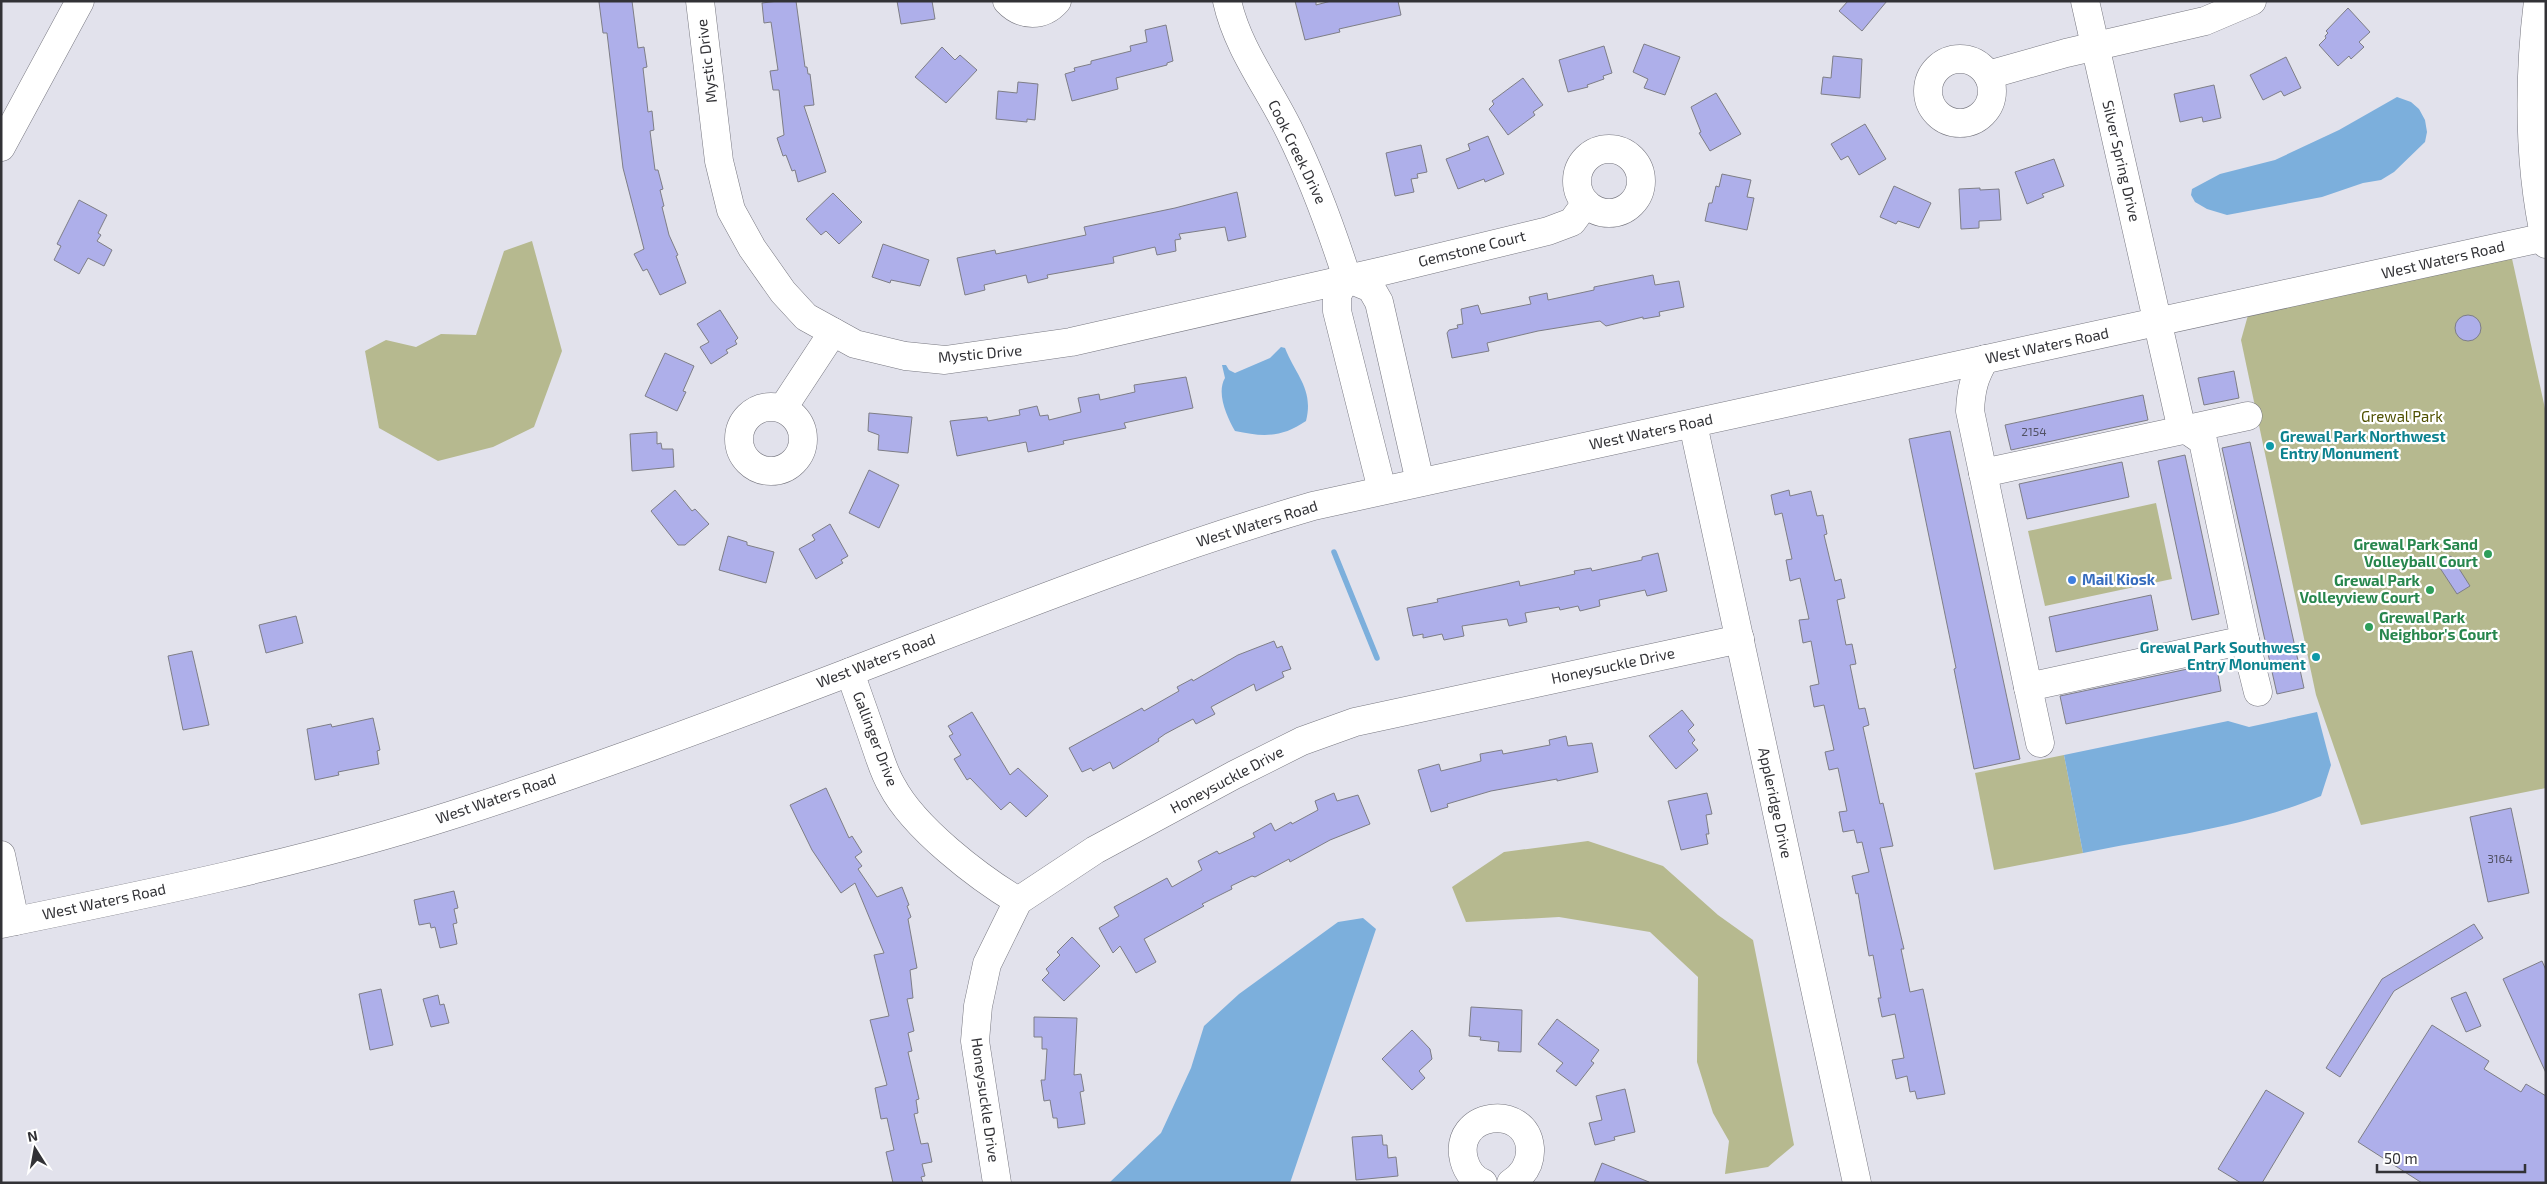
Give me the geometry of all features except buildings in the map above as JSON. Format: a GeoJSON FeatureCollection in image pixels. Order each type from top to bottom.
{"type":"FeatureCollection","features":[{"type":"Feature","properties":{"kind":"street"},"geometry":{"type":"LineString","coordinates":[[1,148],[80,1]]}},
{"type":"Feature","properties":{"kind":"street","name":"Mystic Drive"},"geometry":{"type":"LineString","coordinates":[[700,1],[719,161],[731,210],[752,248],[783,292],[806,316],[855,344],[905,356],[955,359],[1071,342],[1347,278]]}},
{"type":"Feature","properties":{"kind":"street"},"geometry":{"type":"LineString","coordinates":[[1007,1],[1022,12],[1032,14],[1042,12],[1057,1]]}},
{"type":"Feature","properties":{"kind":"street","name":"Cook Creek Drive"},"geometry":{"type":"LineString","coordinates":[[1227,1],[1248,60],[1290,130],[1328,217],[1347,278]]}},
{"type":"Feature","properties":{"kind":"street","name":"Silver Spring Drive"},"geometry":{"type":"LineString","coordinates":[[2085,1],[2181,426],[2203,441],[2245,640],[2258,692]]}},
{"type":"Feature","properties":{"kind":"street"},"geometry":{"type":"LineString","coordinates":[[1988,75],[2022,64],[2205,21],[2252,1]]}},
{"type":"Feature","properties":{"kind":"street"},"geometry":{"type":"LineString","coordinates":[[2538,1],[2532,47],[2530,98],[2532,159],[2545,239]]}},
{"type":"Feature","properties":{"kind":"street","name":"Gemstone Court"},"geometry":{"type":"LineString","coordinates":[[1347,278],[1383,271],[1548,230],[1572,222],[1586,203]]}},
{"type":"Feature","properties":{"kind":"street","name":"West Waters Road"},"geometry":{"type":"LineString","coordinates":[[8,922],[248,872],[450,816],[850,672],[1038,599],[1224,532],[1382,490],[2545,239]]}},
{"type":"Feature","properties":{"kind":"street"},"geometry":{"type":"LineString","coordinates":[[1382,490],[1337,311],[1337,296],[1347,278],[1371,288],[1378,302],[1420,482]]}},
{"type":"Feature","properties":{"kind":"street"},"geometry":{"type":"LineString","coordinates":[[783,408],[834,332]]}},
{"type":"Feature","properties":{"kind":"street"},"geometry":{"type":"LineString","coordinates":[[1985,359],[1974,377],[1970,392],[1970,411],[2040,743]]}},
{"type":"Feature","properties":{"kind":"street"},"geometry":{"type":"LineString","coordinates":[[1930,371],[1946,380],[1956,389],[1970,411]]}},
{"type":"Feature","properties":{"kind":"street"},"geometry":{"type":"LineString","coordinates":[[1983,472],[2248,416]]}},
{"type":"Feature","properties":{"kind":"street","name":"Appleridge Drive"},"geometry":{"type":"LineString","coordinates":[[1693,424],[1857,1183]]}},
{"type":"Feature","properties":{"kind":"street","name":"Honeysuckle Drive"},"geometry":{"type":"LineString","coordinates":[[997,1183],[975,1041],[978,1006],[987,964],[1018,901],[1096,850],[1234,775],[1310,738],[1355,722],[1389,714],[1740,639]]}},
{"type":"Feature","properties":{"kind":"street"},"geometry":{"type":"LineString","coordinates":[[2028,687],[2245,640]]}},
{"type":"Feature","properties":{"kind":"street","name":"Gallinger Drive"},"geometry":{"type":"LineString","coordinates":[[850,672],[881,763],[892,787],[907,808],[924,828],[978,873],[1018,901]]}},
{"type":"Feature","properties":{"kind":"street"},"geometry":{"type":"LineString","coordinates":[[1,855],[8,922]]}},
{"type":"Feature","properties":{"kind":"street"},"geometry":{"type":"LineString","coordinates":[[1483,1183],[1473,1177],[1466,1168],[1462,1152],[1464,1140],[1469,1131],[1485,1119],[1507,1119],[1517,1124],[1525,1132],[1530,1143],[1531,1155],[1527,1167],[1520,1177],[1511,1183]]}},
{"type":"Feature","properties":{"kind":"green space"},"geometry":{"type":"Polygon","coordinates":[[[532,241],[562,351],[534,427],[493,447],[438,461],[379,428],[365,351],[386,340],[416,347],[441,334],[476,335],[504,251],[532,241]]]}},
{"type":"Feature","properties":{"kind":"green space","name":"Grewal Park"},"geometry":{"type":"Polygon","coordinates":[[[2509,245],[2546,413],[2546,788],[2361,825],[2316,695],[2241,340],[2252,301],[2509,245]]]}},
{"type":"Feature","properties":{"kind":"green space"},"geometry":{"type":"Polygon","coordinates":[[[2156,503],[2172,579],[2045,606],[2028,531],[2156,503]]]}},
{"type":"Feature","properties":{"kind":"green space"},"geometry":{"type":"Polygon","coordinates":[[[2064,755],[2083,853],[1994,870],[1975,773],[2064,755]]]}},
{"type":"Feature","properties":{"kind":"green space"},"geometry":{"type":"Polygon","coordinates":[[[1588,841],[1663,866],[1718,915],[1753,940],[1794,1145],[1768,1167],[1725,1174],[1729,1141],[1713,1113],[1697,1062],[1698,977],[1650,932],[1559,917],[1466,922],[1452,887],[1504,852],[1588,841]]]}},
{"type":"Feature","properties":{"kind":"water"},"geometry":{"type":"Polygon","coordinates":[[[2397,97],[2411,102],[2419,109],[2425,120],[2427,132],[2425,142],[2394,172],[2381,180],[2363,183],[2322,197],[2227,215],[2207,209],[2195,202],[2191,195],[2192,189],[2220,174],[2275,160],[2339,130],[2397,97]]]}},
{"type":"Feature","properties":{"kind":"water"},"geometry":{"type":"Polygon","coordinates":[[[1281,347],[1285,348],[1306,391],[1308,410],[1306,421],[1288,431],[1272,435],[1235,431],[1222,398],[1225,378],[1222,365],[1226,365],[1229,370],[1235,373],[1270,358],[1281,347]]]}},
{"type":"Feature","properties":{"kind":"water"},"geometry":{"type":"Polygon","coordinates":[[[2317,712],[2331,765],[2321,796],[2264,816],[2174,836],[2083,853],[2064,755],[2228,721],[2249,727],[2317,712]]]}},
{"type":"Feature","properties":{"kind":"water"},"geometry":{"type":"Polygon","coordinates":[[[1363,918],[1376,929],[1290,1183],[1109,1183],[1161,1133],[1191,1068],[1204,1026],[1239,994],[1338,922],[1363,918]]]}},
{"type":"Feature","properties":{"kind":"waterway"},"geometry":{"type":"LineString","coordinates":[[1334,552],[1377,658]]}},
{"type":"Feature","properties":{"kind":"place","name":"Grewal Park Northwest Entry Monument"},"geometry":{"type":"Point","coordinates":[2270,446]}},
{"type":"Feature","properties":{"kind":"place","name":"Grewal Park Sand Volleyball Court"},"geometry":{"type":"Point","coordinates":[2488,554]}},
{"type":"Feature","properties":{"kind":"place","name":"Mail Kiosk"},"geometry":{"type":"Point","coordinates":[2072,580]}},
{"type":"Feature","properties":{"kind":"place","name":"Grewal Park Volleyview Court"},"geometry":{"type":"Point","coordinates":[2430,590]}},
{"type":"Feature","properties":{"kind":"place","name":"Grewal Park Neighbor's Court"},"geometry":{"type":"Point","coordinates":[2369,627]}},
{"type":"Feature","properties":{"kind":"place","name":"Grewal Park Southwest Entry Monument"},"geometry":{"type":"Point","coordinates":[2316,657]}}]}
